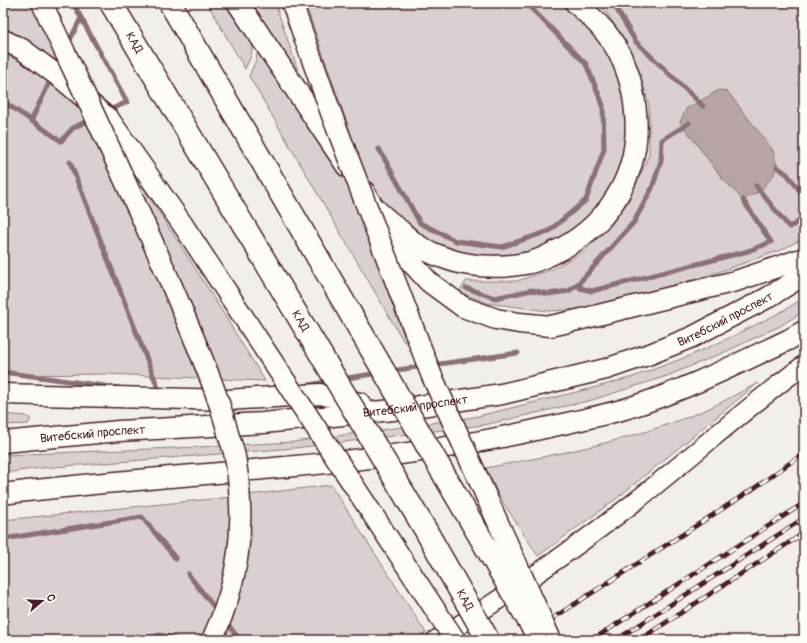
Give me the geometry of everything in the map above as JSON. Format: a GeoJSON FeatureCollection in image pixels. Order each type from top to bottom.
{"type":"FeatureCollection","features":[{"type":"Feature","properties":{"kind":"highway","name":"КАД"},"geometry":{"type":"LineString","coordinates":[[111,3],[421,522],[488,640]]}},
{"type":"Feature","properties":{"kind":"highway"},"geometry":{"type":"LineString","coordinates":[[170,3],[540,640]]}},
{"type":"Feature","properties":{"kind":"highway"},"geometry":{"type":"LineString","coordinates":[[238,3],[333,144],[374,208],[417,245],[438,255],[467,264],[496,266],[523,264],[544,258],[576,240],[603,218],[626,180],[634,156],[636,126],[635,101],[627,71],[615,46],[602,28],[576,3]]}},
{"type":"Feature","properties":{"kind":"main road"},"geometry":{"type":"LineString","coordinates":[[42,3],[165,270],[211,378],[223,411],[236,462],[241,515],[240,544],[233,584],[221,620],[212,640]]}},
{"type":"Feature","properties":{"kind":"main road"},"geometry":{"type":"LineString","coordinates":[[292,3],[331,113],[431,374],[551,640]]}},
{"type":"Feature","properties":{"kind":"main road"},"geometry":{"type":"LineString","coordinates":[[4,41],[22,50],[62,79],[109,119],[183,225],[455,640]]}},
{"type":"Feature","properties":{"kind":"main road"},"geometry":{"type":"LineString","coordinates":[[374,208],[408,260],[429,282],[463,307],[496,319],[519,323],[551,326],[582,320],[736,281],[804,258]]}},
{"type":"Feature","properties":{"kind":"main road","name":"Витебский проспект"},"geometry":{"type":"LineString","coordinates":[[3,442],[119,431],[263,423],[393,410],[502,394],[606,369],[650,354],[692,337],[767,298],[804,275]]}},
{"type":"Feature","properties":{"kind":"main road"},"geometry":{"type":"LineString","coordinates":[[3,494],[52,488],[303,466],[410,453],[528,432],[626,408],[674,392],[788,340],[804,331]]}},
{"type":"Feature","properties":{"kind":"main road"},"geometry":{"type":"LineString","coordinates":[[436,640],[562,556],[632,503],[729,423],[804,365]]}},
{"type":"Feature","properties":{"kind":"main road"},"geometry":{"type":"LineString","coordinates":[[3,394],[228,400],[320,394],[393,410]]}},
{"type":"Feature","properties":{"kind":"shaded area"},"geometry":{"type":"Polygon","coordinates":[[[3,3],[31,3],[59,62],[3,26],[3,3]]]}},
{"type":"Feature","properties":{"kind":"shaded area"},"geometry":{"type":"Polygon","coordinates":[[[207,3],[227,3],[253,41],[251,56],[245,69],[207,3]]]}},
{"type":"Feature","properties":{"kind":"shaded area"},"geometry":{"type":"Polygon","coordinates":[[[247,3],[275,3],[305,91],[247,3]]]}},
{"type":"Feature","properties":{"kind":"shaded area"},"geometry":{"type":"Polygon","coordinates":[[[305,3],[566,3],[599,34],[618,67],[630,122],[621,172],[600,211],[552,244],[520,256],[495,259],[460,254],[423,239],[372,194],[305,3]]]}},
{"type":"Feature","properties":{"kind":"shaded area"},"geometry":{"type":"Polygon","coordinates":[[[597,3],[804,3],[804,238],[781,250],[713,274],[632,297],[580,309],[548,311],[487,303],[459,292],[466,281],[517,281],[551,270],[583,252],[608,229],[628,202],[649,155],[649,105],[638,68],[625,41],[606,12],[597,3]]]}},
{"type":"Feature","properties":{"kind":"shaded area"},"geometry":{"type":"Polygon","coordinates":[[[258,48],[343,171],[406,341],[404,342],[249,76],[256,60],[258,48]]]}},
{"type":"Feature","properties":{"kind":"shaded area"},"geometry":{"type":"Polygon","coordinates":[[[3,53],[50,77],[75,99],[116,145],[265,381],[107,374],[3,375],[3,53]]]}},
{"type":"Feature","properties":{"kind":"shaded area"},"geometry":{"type":"Polygon","coordinates":[[[719,90],[727,91],[773,150],[777,167],[773,176],[760,191],[743,200],[722,178],[680,122],[686,109],[719,90]]]}},
{"type":"Feature","properties":{"kind":"shaded area"},"geometry":{"type":"Polygon","coordinates":[[[804,298],[804,311],[780,326],[725,352],[667,376],[592,400],[484,425],[295,448],[41,468],[3,473],[3,455],[293,442],[474,417],[633,377],[689,356],[729,338],[781,312],[804,298]]]}},
{"type":"Feature","properties":{"kind":"shaded area"},"geometry":{"type":"Polygon","coordinates":[[[758,383],[616,499],[538,556],[499,496],[486,468],[594,446],[672,423],[706,410],[758,383]]]}},
{"type":"Feature","properties":{"kind":"shaded area"},"geometry":{"type":"Polygon","coordinates":[[[3,414],[26,416],[30,418],[30,421],[28,424],[3,425],[3,414]]]}},
{"type":"Feature","properties":{"kind":"shaded area"},"geometry":{"type":"Polygon","coordinates":[[[331,485],[426,633],[415,640],[3,640],[3,520],[231,497],[331,485]]]}},
{"type":"Feature","properties":{"kind":"waterway"},"geometry":{"type":"LineString","coordinates":[[73,3],[127,102],[108,111]]}},
{"type":"Feature","properties":{"kind":"waterway"},"geometry":{"type":"LineString","coordinates":[[379,149],[420,223],[456,241],[502,247],[549,231],[586,200],[604,149],[603,105],[586,64],[526,3]]}},
{"type":"Feature","properties":{"kind":"waterway"},"geometry":{"type":"LineString","coordinates":[[613,3],[636,42],[703,106]]}},
{"type":"Feature","properties":{"kind":"waterway"},"geometry":{"type":"LineString","coordinates":[[67,46],[81,18]]}},
{"type":"Feature","properties":{"kind":"waterway"},"geometry":{"type":"LineString","coordinates":[[31,121],[52,77]]}},
{"type":"Feature","properties":{"kind":"waterway"},"geometry":{"type":"LineString","coordinates":[[3,101],[61,141],[73,128],[91,119]]}},
{"type":"Feature","properties":{"kind":"waterway"},"geometry":{"type":"LineString","coordinates":[[466,288],[495,298],[532,290],[548,294],[569,291],[580,282],[634,222],[652,188],[661,161],[662,140],[689,123]]}},
{"type":"Feature","properties":{"kind":"waterway"},"geometry":{"type":"LineString","coordinates":[[70,162],[160,393]]}},
{"type":"Feature","properties":{"kind":"waterway"},"geometry":{"type":"LineString","coordinates":[[777,167],[787,174],[804,196]]}},
{"type":"Feature","properties":{"kind":"waterway"},"geometry":{"type":"LineString","coordinates":[[756,186],[789,227],[804,219]]}},
{"type":"Feature","properties":{"kind":"waterway"},"geometry":{"type":"LineString","coordinates":[[580,282],[580,288],[592,291],[748,251],[771,242],[743,200]]}},
{"type":"Feature","properties":{"kind":"waterway"},"geometry":{"type":"LineString","coordinates":[[432,365],[518,353]]}},
{"type":"Feature","properties":{"kind":"waterway"},"geometry":{"type":"LineString","coordinates":[[391,371],[424,366]]}},
{"type":"Feature","properties":{"kind":"waterway"},"geometry":{"type":"LineString","coordinates":[[3,372],[119,388]]}},
{"type":"Feature","properties":{"kind":"waterway"},"geometry":{"type":"LineString","coordinates":[[341,379],[379,373]]}},
{"type":"Feature","properties":{"kind":"waterway"},"geometry":{"type":"LineString","coordinates":[[304,386],[331,381]]}},
{"type":"Feature","properties":{"kind":"waterway"},"geometry":{"type":"LineString","coordinates":[[3,539],[142,517],[176,559]]}},
{"type":"Feature","properties":{"kind":"waterway"},"geometry":{"type":"LineString","coordinates":[[188,574],[218,612]]}},
{"type":"Feature","properties":{"kind":"waterway"},"geometry":{"type":"LineString","coordinates":[[226,622],[240,640]]}},
{"type":"Feature","properties":{"kind":"waterway"},"geometry":{"type":"LineString","coordinates":[[144,640],[160,635],[179,640]]}},
{"type":"Feature","properties":{"kind":"railway"},"geometry":{"type":"LineString","coordinates":[[519,640],[753,489],[804,453]]}},
{"type":"Feature","properties":{"kind":"railway"},"geometry":{"type":"LineString","coordinates":[[592,640],[804,503]]}},
{"type":"Feature","properties":{"kind":"railway"},"geometry":{"type":"LineString","coordinates":[[616,640],[804,518]]}},
{"type":"Feature","properties":{"kind":"railway"},"geometry":{"type":"LineString","coordinates":[[639,640],[804,533]]}}]}
